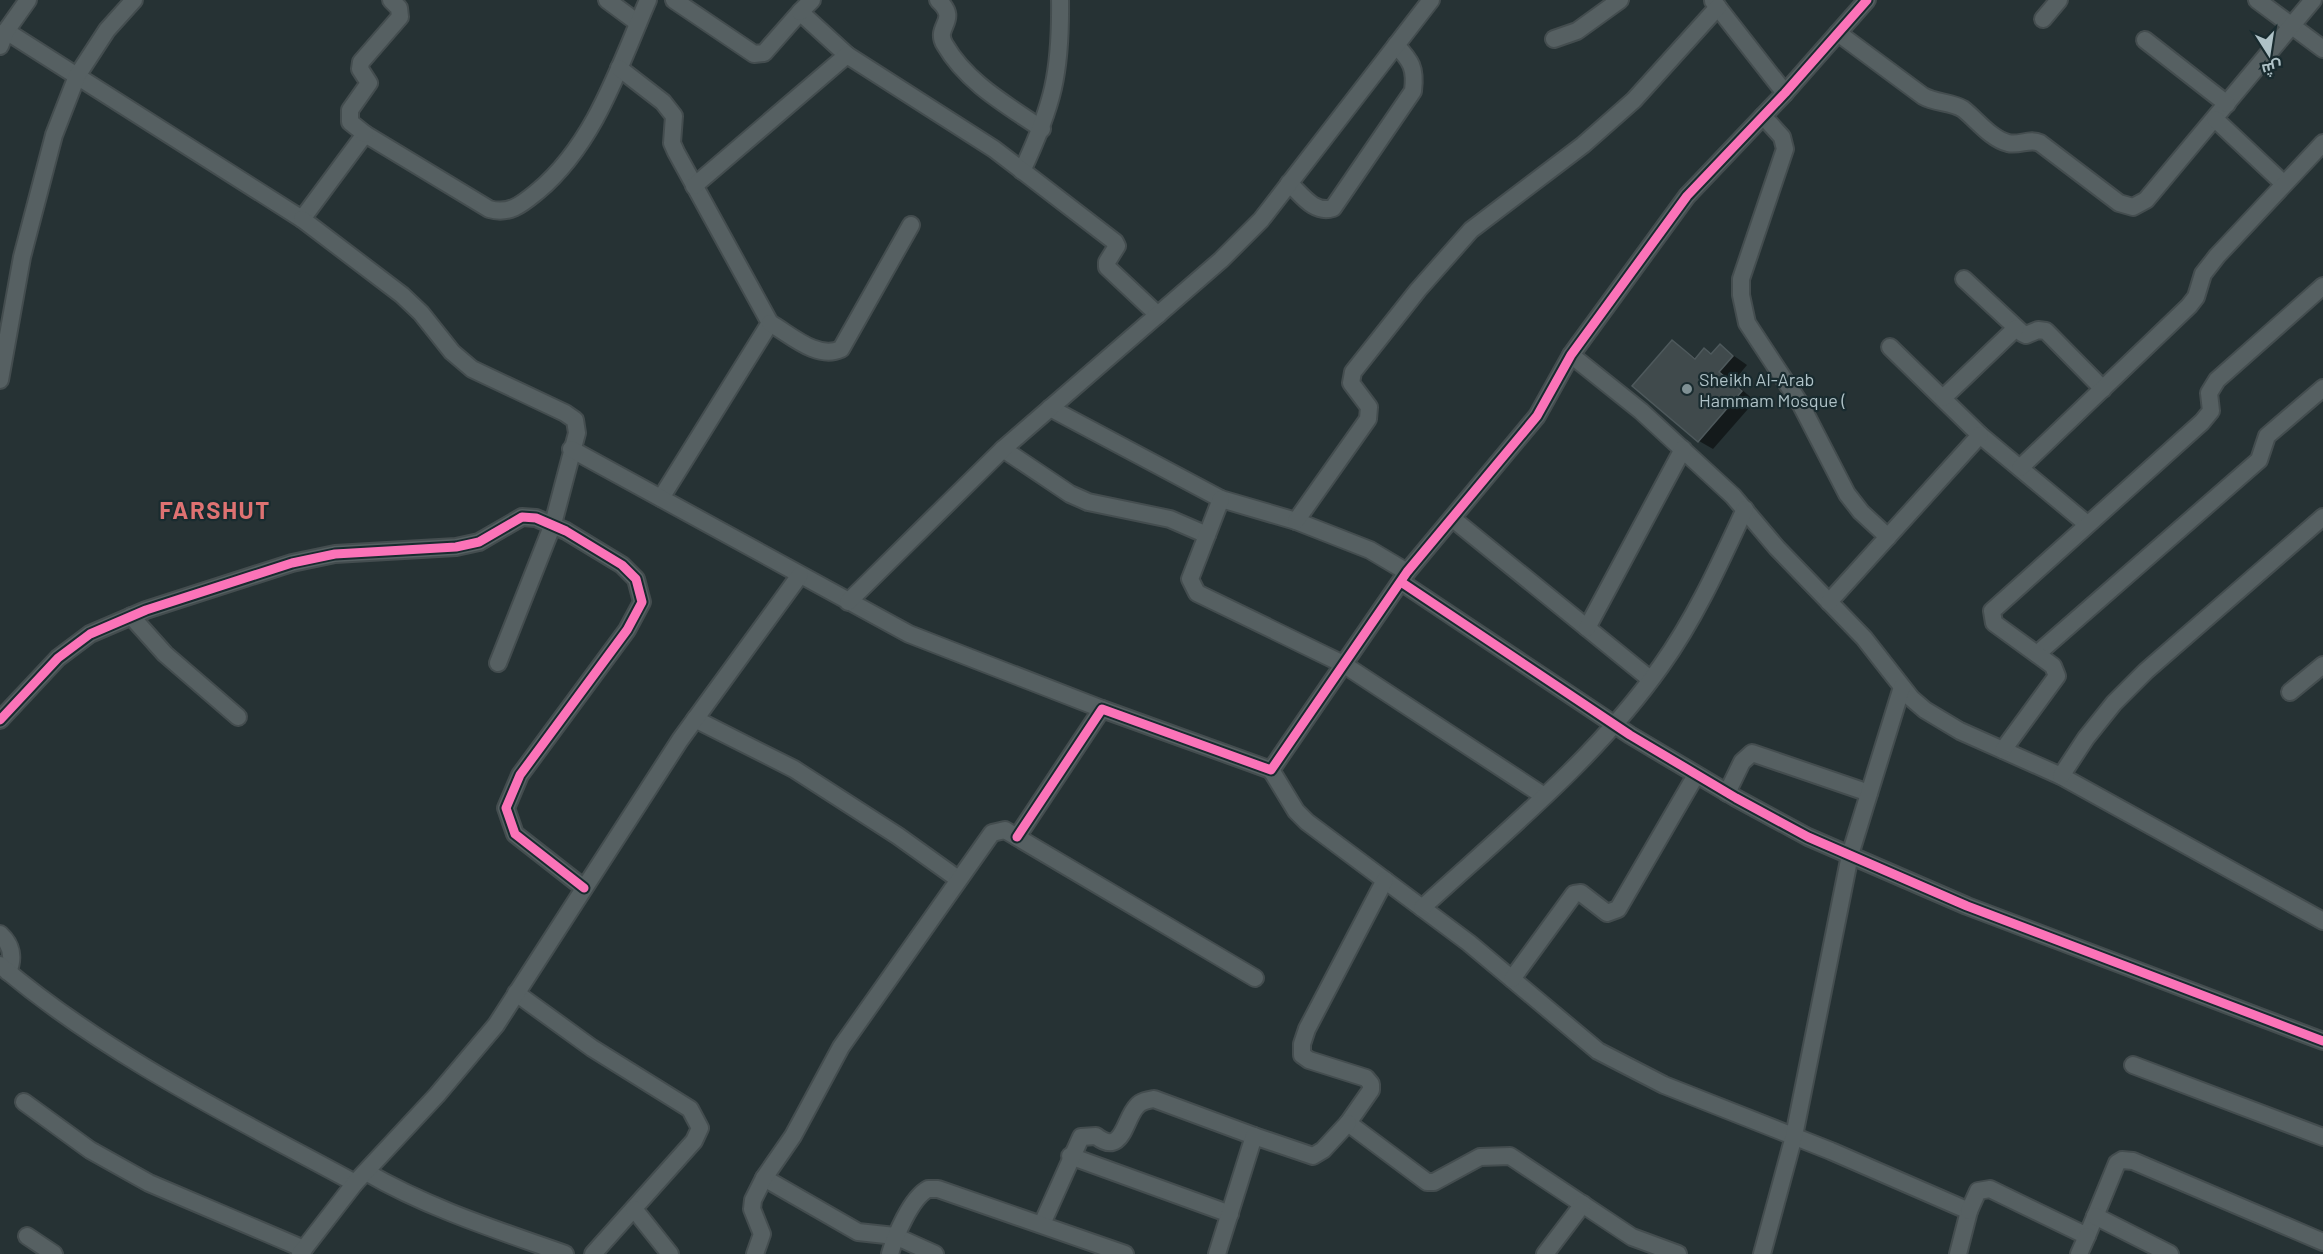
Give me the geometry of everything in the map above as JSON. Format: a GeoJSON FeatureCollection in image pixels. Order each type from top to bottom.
{"type":"FeatureCollection","features":[{"type":"Feature","properties":{"kind":"street"},"geometry":{"type":"LineString","coordinates":[[28,0],[3,39],[77,76],[302,219],[402,295],[421,313],[452,352],[472,369],[571,416],[577,428],[554,524],[498,663]]}},
{"type":"Feature","properties":{"kind":"street"},"geometry":{"type":"LineString","coordinates":[[0,380],[22,257],[54,135],[77,76],[106,30],[134,0]]}},
{"type":"Feature","properties":{"kind":"street"},"geometry":{"type":"LineString","coordinates":[[391,0],[399,9],[400,17],[361,62],[360,69],[369,82],[350,110],[350,122],[364,134],[489,209],[514,209],[558,174],[587,134],[648,0]]}},
{"type":"Feature","properties":{"kind":"street"},"geometry":{"type":"LineString","coordinates":[[607,0],[638,23]]}},
{"type":"Feature","properties":{"kind":"street"},"geometry":{"type":"LineString","coordinates":[[674,0],[754,54],[764,53],[806,6],[847,55],[994,149],[1116,244],[1107,267],[1158,315]]}},
{"type":"Feature","properties":{"kind":"street"},"geometry":{"type":"LineString","coordinates":[[938,0],[948,12],[949,19],[942,31],[944,45],[985,91],[1042,129]]}},
{"type":"Feature","properties":{"kind":"street"},"geometry":{"type":"LineString","coordinates":[[1022,171],[1042,129],[1055,90],[1059,57],[1059,0]]}},
{"type":"Feature","properties":{"kind":"street"},"geometry":{"type":"LineString","coordinates":[[848,602],[1003,449],[1158,315],[1253,228],[1431,0]]}},
{"type":"Feature","properties":{"kind":"street"},"geometry":{"type":"LineString","coordinates":[[1554,39],[1577,31],[1620,0]]}},
{"type":"Feature","properties":{"kind":"street"},"geometry":{"type":"LineString","coordinates":[[1271,770],[1404,577],[1537,416],[1571,355],[1686,196],[1785,93],[1868,0]]}},
{"type":"Feature","properties":{"kind":"street"},"geometry":{"type":"LineString","coordinates":[[2043,19],[2059,0]]}},
{"type":"Feature","properties":{"kind":"street"},"geometry":{"type":"LineString","coordinates":[[2257,0],[2323,49]]}},
{"type":"Feature","properties":{"kind":"street"},"geometry":{"type":"LineString","coordinates":[[1838,33],[1923,96],[1961,108],[2000,140],[2008,143],[2035,141],[2040,143],[2119,203],[2133,207],[2146,200],[2293,27],[2313,0]]}},
{"type":"Feature","properties":{"kind":"street"},"geometry":{"type":"LineString","coordinates":[[1296,521],[1368,419],[1369,407],[1351,383],[1353,372],[1418,290],[1471,230],[1583,145],[1634,100],[1715,4],[1785,93]]}},
{"type":"Feature","properties":{"kind":"street"},"geometry":{"type":"LineString","coordinates":[[2145,40],[2228,104]]}},
{"type":"Feature","properties":{"kind":"street"},"geometry":{"type":"LineString","coordinates":[[1289,183],[1315,207],[1326,210],[1333,208],[1413,91],[1415,74],[1412,62],[1396,45]]}},
{"type":"Feature","properties":{"kind":"street"},"geometry":{"type":"LineString","coordinates":[[694,186],[847,55]]}},
{"type":"Feature","properties":{"kind":"street"},"geometry":{"type":"LineString","coordinates":[[619,68],[663,102],[674,116],[672,143],[770,323],[814,349],[825,353],[841,349],[911,225]]}},
{"type":"Feature","properties":{"kind":"street"},"geometry":{"type":"LineString","coordinates":[[1763,116],[1782,137],[1785,149],[1741,279],[1741,294],[1747,323],[1802,405],[1847,494],[1888,537]]}},
{"type":"Feature","properties":{"kind":"street"},"geometry":{"type":"LineString","coordinates":[[2215,119],[2284,184]]}},
{"type":"Feature","properties":{"kind":"street"},"geometry":{"type":"LineString","coordinates":[[302,219],[364,134]]}},
{"type":"Feature","properties":{"kind":"street"},"geometry":{"type":"LineString","coordinates":[[2020,468],[2189,306],[2210,264],[2323,143]]}},
{"type":"Feature","properties":{"kind":"street"},"geometry":{"type":"LineString","coordinates":[[1964,279],[2026,335],[2038,330],[2046,331],[2103,389]]}},
{"type":"Feature","properties":{"kind":"street"},"geometry":{"type":"LineString","coordinates":[[2003,750],[2057,676],[2053,666],[1994,624],[1992,610],[2202,422],[2211,411],[2209,393],[2217,380],[2323,286]]}},
{"type":"Feature","properties":{"kind":"street"},"geometry":{"type":"LineString","coordinates":[[661,498],[770,323]]}},
{"type":"Feature","properties":{"kind":"street"},"geometry":{"type":"LineString","coordinates":[[1943,398],[2016,328]]}},
{"type":"Feature","properties":{"kind":"street"},"geometry":{"type":"LineString","coordinates":[[1890,347],[1980,435],[2087,524]]}},
{"type":"Feature","properties":{"kind":"street"},"geometry":{"type":"LineString","coordinates":[[1571,355],[1641,411],[1745,509],[1864,638],[1902,687],[1925,710],[1960,731],[2061,776],[2323,921]]}},
{"type":"Feature","properties":{"kind":"street"},"geometry":{"type":"LineString","coordinates":[[2037,654],[2259,460],[2267,436],[2323,388]]}},
{"type":"Feature","properties":{"kind":"street"},"geometry":{"type":"LineString","coordinates":[[1050,408],[1221,499],[1296,521],[1370,550],[1404,577],[1615,725],[1727,793],[1808,837],[1967,906],[2323,1041]]}},
{"type":"Feature","properties":{"kind":"street"},"geometry":{"type":"LineString","coordinates":[[1829,602],[1980,435]]}},
{"type":"Feature","properties":{"kind":"street"},"geometry":{"type":"LineString","coordinates":[[571,449],[909,634],[1102,709],[1271,770],[1301,817],[1512,979],[1598,1052],[1664,1085],[1794,1136],[1969,1211]]}},
{"type":"Feature","properties":{"kind":"street"},"geometry":{"type":"LineString","coordinates":[[1003,449],[1070,494],[1088,502],[1170,519],[1207,535]]}},
{"type":"Feature","properties":{"kind":"street"},"geometry":{"type":"LineString","coordinates":[[1587,628],[1683,449]]}},
{"type":"Feature","properties":{"kind":"street"},"geometry":{"type":"LineString","coordinates":[[1221,499],[1190,579],[1197,593],[1343,664],[1544,795]]}},
{"type":"Feature","properties":{"kind":"street"},"geometry":{"type":"LineString","coordinates":[[1422,908],[1544,795],[1615,725],[1650,679],[1712,582],[1745,509]]}},
{"type":"Feature","properties":{"kind":"street"},"geometry":{"type":"LineString","coordinates":[[0,720],[58,658],[90,634],[131,616],[292,562],[335,554],[456,547],[479,542],[522,517],[536,518],[554,524],[622,565],[636,579],[642,592],[642,602],[627,630],[520,775],[506,808],[514,834],[584,888]]}},
{"type":"Feature","properties":{"kind":"street"},"geometry":{"type":"LineString","coordinates":[[2061,776],[2086,738],[2114,703],[2146,671],[2323,517]]}},
{"type":"Feature","properties":{"kind":"street"},"geometry":{"type":"LineString","coordinates":[[1453,519],[1650,679]]}},
{"type":"Feature","properties":{"kind":"street"},"geometry":{"type":"LineString","coordinates":[[24,1102],[90,1150],[149,1183],[302,1251],[360,1177],[470,1057],[516,993],[695,719],[800,575]]}},
{"type":"Feature","properties":{"kind":"street"},"geometry":{"type":"LineString","coordinates":[[131,616],[165,654],[238,717]]}},
{"type":"Feature","properties":{"kind":"street"},"geometry":{"type":"LineString","coordinates":[[2290,692],[2323,664]]}},
{"type":"Feature","properties":{"kind":"street"},"geometry":{"type":"LineString","coordinates":[[1762,1254],[1794,1136],[1850,855],[1902,687]]}},
{"type":"Feature","properties":{"kind":"street"},"geometry":{"type":"LineString","coordinates":[[1017,837],[1102,709]]}},
{"type":"Feature","properties":{"kind":"street"},"geometry":{"type":"LineString","coordinates":[[695,719],[794,769],[898,836],[958,879]]}},
{"type":"Feature","properties":{"kind":"street"},"geometry":{"type":"LineString","coordinates":[[1727,793],[1742,762],[1752,753],[1869,793]]}},
{"type":"Feature","properties":{"kind":"street"},"geometry":{"type":"LineString","coordinates":[[1512,979],[1575,894],[1581,893],[1607,914],[1618,909],[1696,774]]}},
{"type":"Feature","properties":{"kind":"street"},"geometry":{"type":"LineString","coordinates":[[755,1254],[762,1234],[752,1209],[753,1200],[764,1178],[793,1136],[841,1047],[992,833],[1005,830],[1255,978]]}},
{"type":"Feature","properties":{"kind":"street"},"geometry":{"type":"LineString","coordinates":[[1042,1224],[1070,1156],[1081,1137],[1096,1136],[1102,1141],[1113,1142],[1119,1138],[1137,1105],[1154,1099],[1313,1156],[1323,1150],[1348,1123],[1371,1090],[1371,1084],[1366,1078],[1309,1060],[1302,1055],[1302,1044],[1306,1029],[1385,880]]}},
{"type":"Feature","properties":{"kind":"street"},"geometry":{"type":"LineString","coordinates":[[0,934],[11,950],[13,961],[4,969],[107,1044],[151,1072],[360,1177],[565,1254]]}},
{"type":"Feature","properties":{"kind":"street"},"geometry":{"type":"LineString","coordinates":[[516,993],[592,1048],[690,1109],[699,1122],[699,1134],[694,1141],[593,1254]]}},
{"type":"Feature","properties":{"kind":"street"},"geometry":{"type":"LineString","coordinates":[[2133,1065],[2323,1137]]}},
{"type":"Feature","properties":{"kind":"street"},"geometry":{"type":"LineString","coordinates":[[1348,1123],[1427,1182],[1434,1182],[1480,1157],[1510,1156],[1632,1237],[1678,1254]]}},
{"type":"Feature","properties":{"kind":"street"},"geometry":{"type":"LineString","coordinates":[[1217,1254],[1254,1136]]}},
{"type":"Feature","properties":{"kind":"street"},"geometry":{"type":"LineString","coordinates":[[1070,1156],[1230,1214]]}},
{"type":"Feature","properties":{"kind":"street"},"geometry":{"type":"LineString","coordinates":[[2079,1254],[2117,1163],[2122,1160],[2133,1161],[2323,1242]]}},
{"type":"Feature","properties":{"kind":"street"},"geometry":{"type":"LineString","coordinates":[[764,1178],[858,1232],[895,1236],[935,1254]]}},
{"type":"Feature","properties":{"kind":"street"},"geometry":{"type":"LineString","coordinates":[[890,1254],[895,1236],[918,1197],[928,1189],[952,1192],[1125,1254]]}},
{"type":"Feature","properties":{"kind":"street"},"geometry":{"type":"LineString","coordinates":[[1958,1254],[1969,1211],[1978,1191],[1990,1189],[2087,1236]]}},
{"type":"Feature","properties":{"kind":"street"},"geometry":{"type":"LineString","coordinates":[[1545,1254],[1583,1204]]}},
{"type":"Feature","properties":{"kind":"street"},"geometry":{"type":"LineString","coordinates":[[634,1209],[670,1254]]}},
{"type":"Feature","properties":{"kind":"street"},"geometry":{"type":"LineString","coordinates":[[2095,1216],[2170,1254]]}},
{"type":"Feature","properties":{"kind":"street"},"geometry":{"type":"LineString","coordinates":[[27,1236],[54,1254]]}},
{"type":"Feature","properties":{"kind":"building","name":"Sheikh Al-Arab Hammam Mosque ("},"geometry":{"type":"Polygon","coordinates":[[[1672,340],[1695,359],[1704,348],[1711,354],[1720,344],[1733,356],[1719,372],[1742,391],[1698,442],[1632,386],[1672,340]]]}},
{"type":"Feature","properties":{"kind":"cycle path"},"geometry":{"type":"LineString","coordinates":[[1017,837],[1102,709],[1271,770],[1407,572],[1537,416],[1571,355],[1687,196],[1785,93],[1867,0]]}},
{"type":"Feature","properties":{"kind":"cycle path"},"geometry":{"type":"LineString","coordinates":[[0,720],[58,658],[90,634],[146,610],[292,563],[335,554],[456,547],[479,542],[522,517],[536,518],[566,531],[622,565],[636,579],[642,602],[627,630],[520,775],[506,808],[515,834],[584,888]]}},
{"type":"Feature","properties":{"kind":"cycle path"},"geometry":{"type":"LineString","coordinates":[[1401,582],[1630,735],[1736,798],[1808,837],[1967,906],[2323,1041]]}},
{"type":"Feature","properties":{"kind":"place","name":"Sheikh Al-Arab Hammam Mosque ("},"geometry":{"type":"Point","coordinates":[1687,389]}},
{"type":"Feature","properties":{"kind":"district","name":"FARSHUT"},"geometry":{"type":"Point","coordinates":[215,509]}}]}
